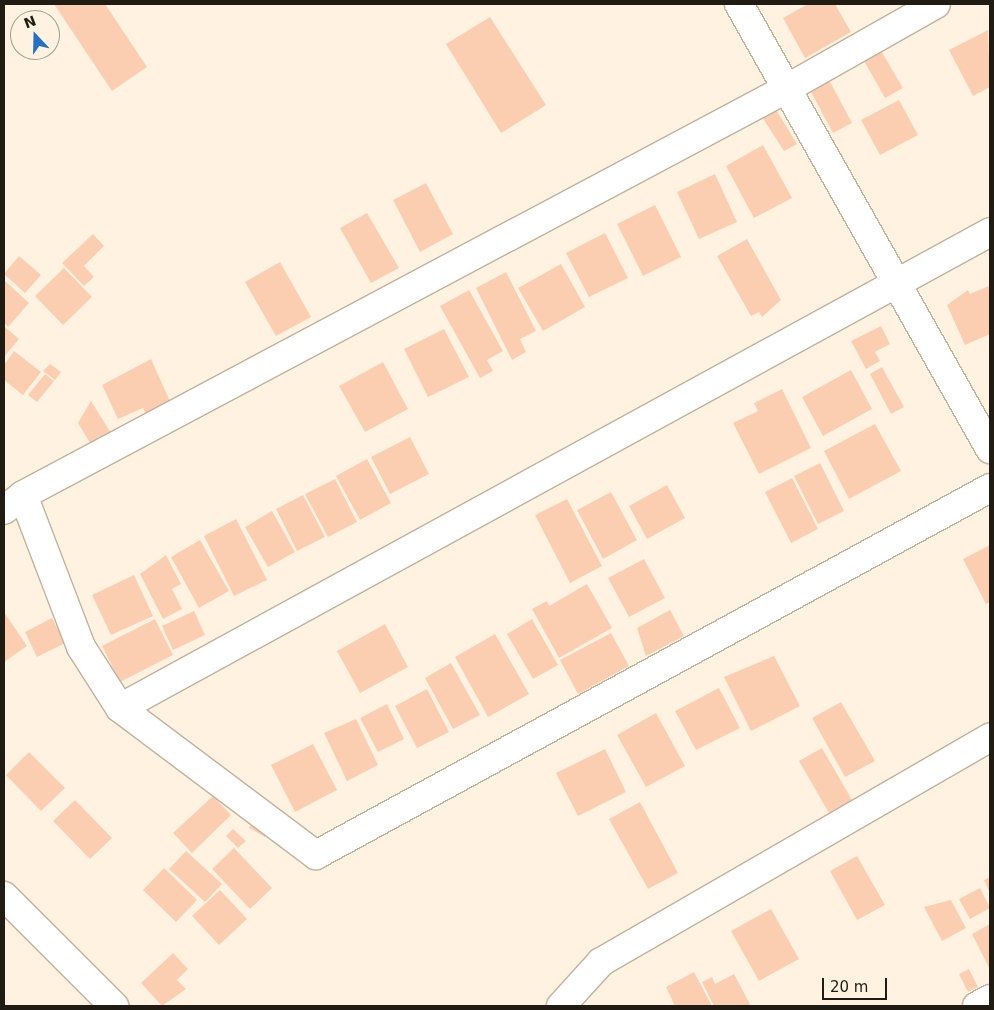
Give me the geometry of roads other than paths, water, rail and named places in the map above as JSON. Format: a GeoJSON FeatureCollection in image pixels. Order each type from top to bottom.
{"type":"FeatureCollection","features":[{"type":"Feature","properties":{"kind":"street"},"geometry":{"type":"LineString","coordinates":[[739,4],[990,449]]}},
{"type":"Feature","properties":{"kind":"street"},"geometry":{"type":"LineString","coordinates":[[936,4],[786,89],[13,503],[81,647],[120,708],[316,855],[990,488]]}},
{"type":"Feature","properties":{"kind":"street"},"geometry":{"type":"LineString","coordinates":[[120,708],[990,232]]}},
{"type":"Feature","properties":{"kind":"street"},"geometry":{"type":"LineString","coordinates":[[561,1006],[601,962],[990,737]]}},
{"type":"Feature","properties":{"kind":"street"},"geometry":{"type":"LineString","coordinates":[[4,896],[114,1006]]}},
{"type":"Feature","properties":{"kind":"street"},"geometry":{"type":"LineString","coordinates":[[977,1006],[990,999]]}}]}
